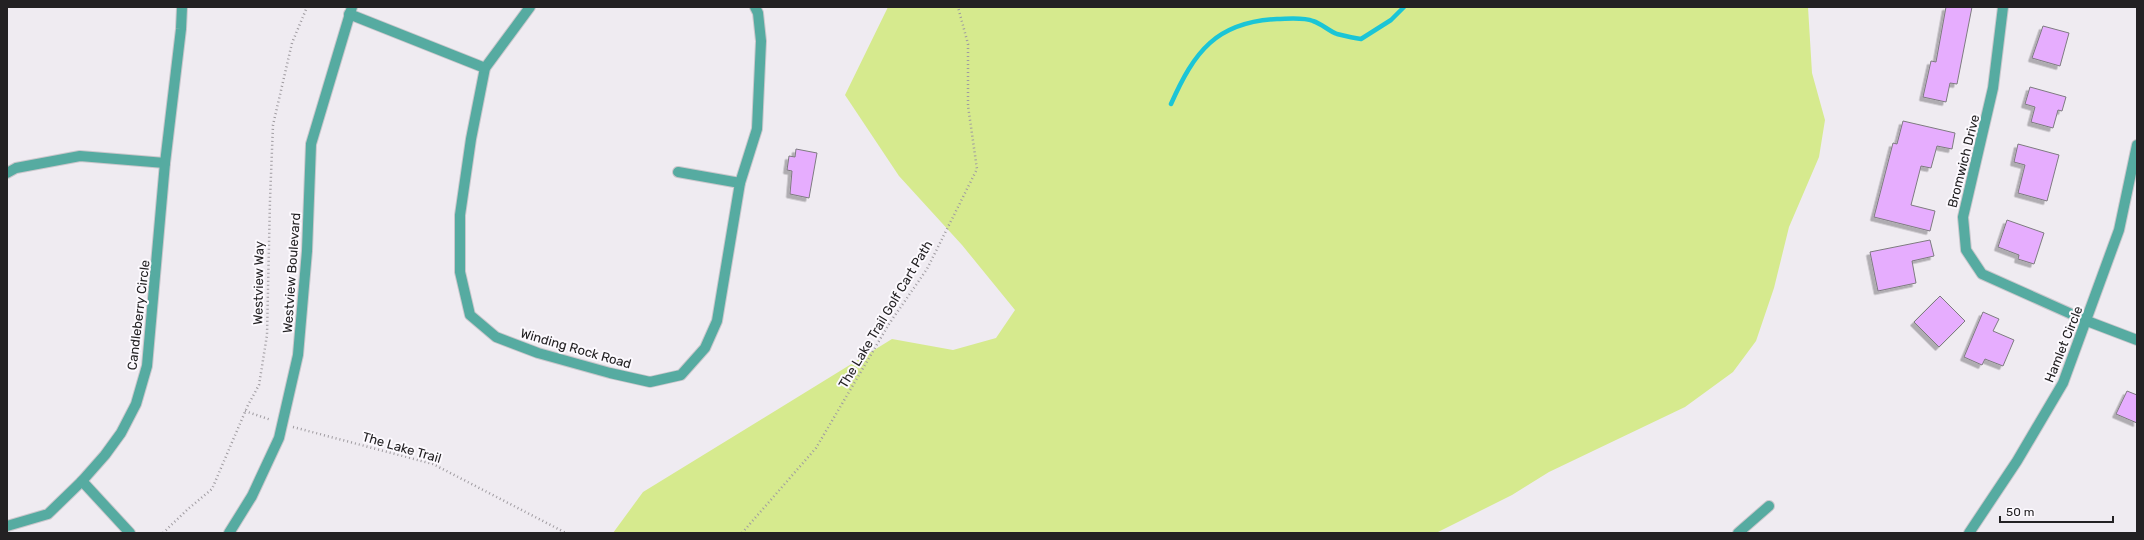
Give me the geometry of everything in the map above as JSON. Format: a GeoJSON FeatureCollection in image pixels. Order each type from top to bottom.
{"type":"FeatureCollection","features":[{"type":"Feature","properties":{"kind":"street","name":"Candleberry Circle"},"geometry":{"type":"LineString","coordinates":[[7,526],[48,514],[82,480],[121,433],[136,404],[147,366],[165,163],[181,29],[182,7]]}},
{"type":"Feature","properties":{"kind":"street","name":"Winding Rock Road"},"geometry":{"type":"LineString","coordinates":[[530,7],[486,68],[471,140],[460,215],[460,272],[470,315],[496,337],[538,353],[610,373],[650,382],[681,375],[705,348],[717,321],[740,183],[757,129],[761,41],[758,13],[755,7]]}},
{"type":"Feature","properties":{"kind":"street","name":"Bromwich Drive"},"geometry":{"type":"LineString","coordinates":[[2003,7],[1993,88],[1963,217],[1966,250],[1982,274],[2087,321],[2137,340]]}},
{"type":"Feature","properties":{"kind":"street"},"geometry":{"type":"LineString","coordinates":[[350,11],[486,68]]}},
{"type":"Feature","properties":{"kind":"street","name":"Westview Boulevard"},"geometry":{"type":"LineString","coordinates":[[229,533],[252,496],[279,438],[298,355],[307,251],[311,144],[350,11]]}},
{"type":"Feature","properties":{"kind":"street","name":"Hamlet Circle"},"geometry":{"type":"LineString","coordinates":[[1969,533],[2017,461],[2063,383],[2087,321],[2119,230],[2137,145]]}},
{"type":"Feature","properties":{"kind":"street"},"geometry":{"type":"LineString","coordinates":[[7,172],[16,168],[80,156],[165,163]]}},
{"type":"Feature","properties":{"kind":"street"},"geometry":{"type":"LineString","coordinates":[[678,172],[740,183]]}},
{"type":"Feature","properties":{"kind":"street"},"geometry":{"type":"LineString","coordinates":[[82,480],[130,533]]}},
{"type":"Feature","properties":{"kind":"street"},"geometry":{"type":"LineString","coordinates":[[1738,533],[1769,506]]}},
{"type":"Feature","properties":{"kind":"path","name":"Westview Way"},"geometry":{"type":"LineString","coordinates":[[163,533],[188,508],[212,489],[245,411],[258,385],[267,335],[270,200],[274,125],[292,43],[307,7]]}},
{"type":"Feature","properties":{"kind":"path","name":"The Lake Trail Golf Cart Path"},"geometry":{"type":"LineString","coordinates":[[742,533],[816,448],[889,324],[927,269],[977,169],[968,106],[968,44],[958,7]]}},
{"type":"Feature","properties":{"kind":"path","name":"The Lake Trail"},"geometry":{"type":"LineString","coordinates":[[245,411],[282,424],[433,464],[566,533]]}},
{"type":"Feature","properties":{"kind":"green space"},"geometry":{"type":"Polygon","coordinates":[[[888,7],[1808,7],[1812,73],[1825,120],[1819,157],[1789,227],[1774,288],[1756,341],[1733,372],[1685,407],[1549,472],[1512,495],[1436,533],[613,533],[643,492],[892,339],[953,350],[996,338],[1015,310],[962,245],[899,176],[845,95],[888,7]]]}},
{"type":"Feature","properties":{"kind":"building"},"geometry":{"type":"Polygon","coordinates":[[[1946,7],[1972,7],[1957,84],[1950,83],[1946,102],[1923,97],[1931,61],[1936,62],[1946,7]]]}},
{"type":"Feature","properties":{"kind":"building"},"geometry":{"type":"Polygon","coordinates":[[[2043,26],[2069,33],[2060,66],[2032,58],[2043,26]]]}},
{"type":"Feature","properties":{"kind":"building"},"geometry":{"type":"Polygon","coordinates":[[[2030,87],[2066,97],[2062,111],[2058,110],[2053,128],[2031,122],[2035,107],[2025,104],[2030,87]]]}},
{"type":"Feature","properties":{"kind":"building"},"geometry":{"type":"Polygon","coordinates":[[[1903,121],[1955,133],[1952,149],[1937,146],[1931,168],[1921,166],[1911,205],[1935,211],[1930,231],[1874,217],[1893,143],[1897,144],[1903,121]]]}},
{"type":"Feature","properties":{"kind":"building"},"geometry":{"type":"Polygon","coordinates":[[[2018,144],[2059,155],[2047,201],[2018,193],[2025,165],[2014,162],[2018,144]]]}},
{"type":"Feature","properties":{"kind":"building"},"geometry":{"type":"Polygon","coordinates":[[[796,149],[817,153],[809,198],[790,194],[792,171],[787,170],[789,156],[795,157],[796,149]]]}},
{"type":"Feature","properties":{"kind":"building"},"geometry":{"type":"Polygon","coordinates":[[[2007,220],[2044,233],[2034,264],[2018,259],[2019,255],[1998,247],[2007,220]]]}},
{"type":"Feature","properties":{"kind":"building"},"geometry":{"type":"Polygon","coordinates":[[[1930,240],[1934,256],[1912,261],[1916,283],[1878,291],[1870,252],[1930,240]]]}},
{"type":"Feature","properties":{"kind":"building"},"geometry":{"type":"Polygon","coordinates":[[[1940,296],[1965,321],[1939,347],[1914,322],[1940,296]]]}},
{"type":"Feature","properties":{"kind":"building"},"geometry":{"type":"Polygon","coordinates":[[[1983,312],[1999,319],[1993,331],[2014,340],[2003,366],[1985,359],[1982,365],[1964,357],[1983,312]]]}},
{"type":"Feature","properties":{"kind":"building"},"geometry":{"type":"Polygon","coordinates":[[[2127,391],[2137,395],[2137,423],[2116,414],[2127,391]]]}},
{"type":"Feature","properties":{"kind":"waterway"},"geometry":{"type":"LineString","coordinates":[[1171,104],[1189,69],[1199,55],[1210,43],[1238,26],[1256,21],[1295,18],[1305,19],[1316,22],[1337,34],[1361,39],[1391,20],[1404,7]]}}]}
